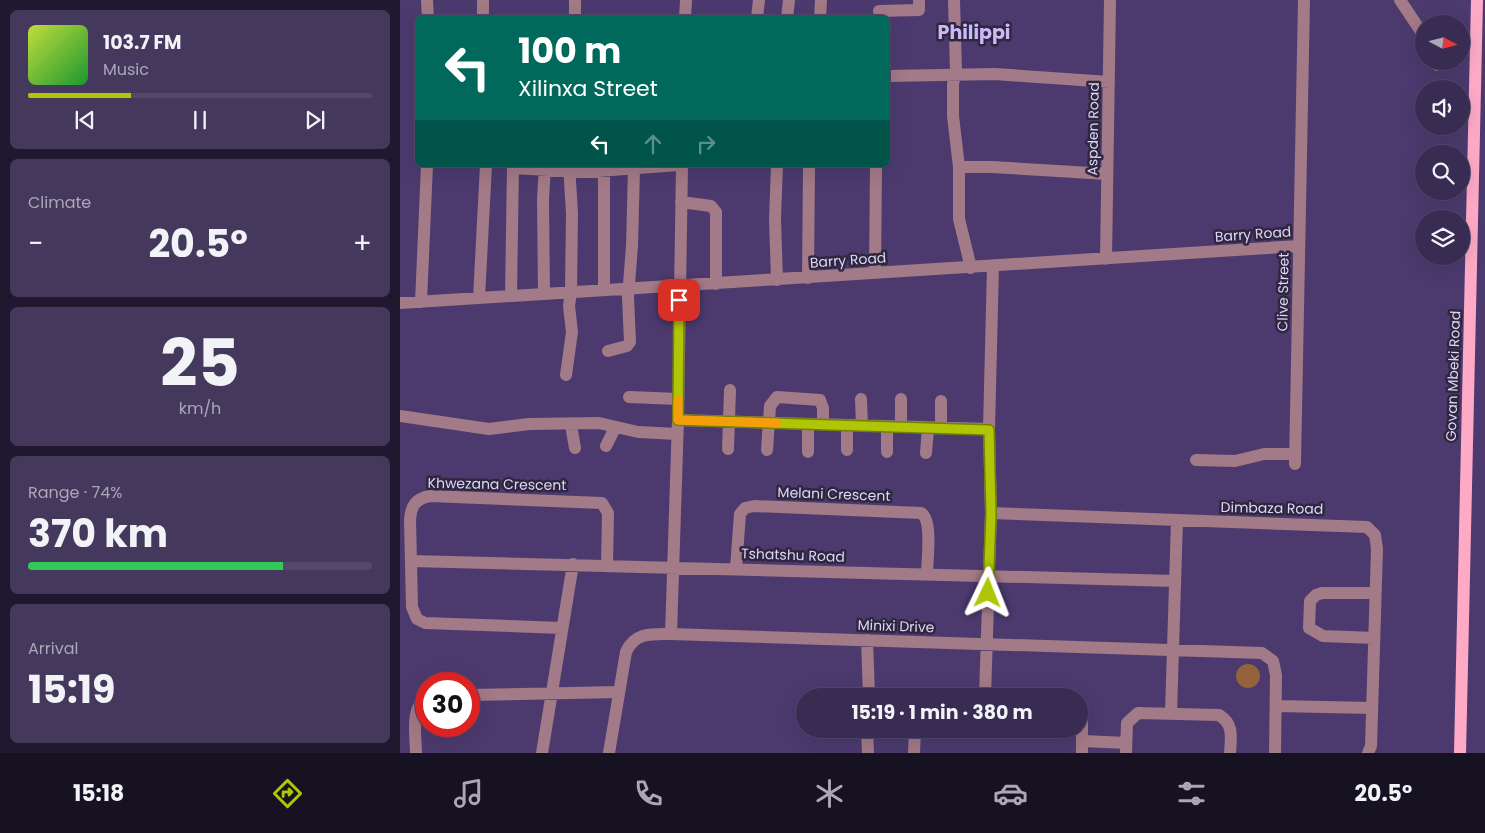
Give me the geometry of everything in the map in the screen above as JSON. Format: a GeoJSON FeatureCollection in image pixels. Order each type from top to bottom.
{"type":"FeatureCollection","features":[{"type":"Feature","properties":{"kind":"main road","name":"Govan Mbeki Road"},"geometry":{"type":"LineString","coordinates":[[1460,753],[1477,0]]}},
{"type":"Feature","properties":{"kind":"street"},"geometry":{"type":"LineString","coordinates":[[428,0],[428,15]]}},
{"type":"Feature","properties":{"kind":"street"},"geometry":{"type":"LineString","coordinates":[[483,0],[483,15]]}},
{"type":"Feature","properties":{"kind":"street"},"geometry":{"type":"LineString","coordinates":[[575,0],[575,15]]}},
{"type":"Feature","properties":{"kind":"street"},"geometry":{"type":"LineString","coordinates":[[685,15],[686,0]]}},
{"type":"Feature","properties":{"kind":"street"},"geometry":{"type":"LineString","coordinates":[[757,15],[759,0]]}},
{"type":"Feature","properties":{"kind":"street"},"geometry":{"type":"LineString","coordinates":[[787,15],[789,0]]}},
{"type":"Feature","properties":{"kind":"street"},"geometry":{"type":"LineString","coordinates":[[820,15],[821,0]]}},
{"type":"Feature","properties":{"kind":"street"},"geometry":{"type":"LineString","coordinates":[[879,9],[919,10],[919,0]]}},
{"type":"Feature","properties":{"kind":"street"},"geometry":{"type":"LineString","coordinates":[[954,0],[955,77],[953,116],[959,167],[959,218],[971,268]]}},
{"type":"Feature","properties":{"kind":"street","name":"Aspden Road"},"geometry":{"type":"LineString","coordinates":[[1106,259],[1110,0]]}},
{"type":"Feature","properties":{"kind":"street","name":"Clive Street"},"geometry":{"type":"LineString","coordinates":[[1196,460],[1235,461],[1264,454],[1295,459],[1304,0]]}},
{"type":"Feature","properties":{"kind":"street"},"geometry":{"type":"LineString","coordinates":[[1400,0],[1415,22]]}},
{"type":"Feature","properties":{"kind":"street"},"geometry":{"type":"LineString","coordinates":[[890,76],[955,77],[995,74],[1109,82]]}},
{"type":"Feature","properties":{"kind":"street"},"geometry":{"type":"LineString","coordinates":[[421,302],[427,167]]}},
{"type":"Feature","properties":{"kind":"street"},"geometry":{"type":"LineString","coordinates":[[479,298],[486,167]]}},
{"type":"Feature","properties":{"kind":"street"},"geometry":{"type":"LineString","coordinates":[[511,296],[513,167],[649,167]]}},
{"type":"Feature","properties":{"kind":"street"},"geometry":{"type":"LineString","coordinates":[[671,634],[678,434],[682,167]]}},
{"type":"Feature","properties":{"kind":"street"},"geometry":{"type":"LineString","coordinates":[[777,167],[775,219],[777,280]]}},
{"type":"Feature","properties":{"kind":"street"},"geometry":{"type":"LineString","coordinates":[[808,278],[809,167]]}},
{"type":"Feature","properties":{"kind":"street"},"geometry":{"type":"LineString","coordinates":[[875,273],[876,167]]}},
{"type":"Feature","properties":{"kind":"street"},"geometry":{"type":"LineString","coordinates":[[959,167],[992,167],[1107,174]]}},
{"type":"Feature","properties":{"kind":"street"},"geometry":{"type":"LineString","coordinates":[[544,168],[544,294]]}},
{"type":"Feature","properties":{"kind":"street"},"geometry":{"type":"LineString","coordinates":[[566,375],[572,338],[568,306],[571,292],[572,203],[569,168]]}},
{"type":"Feature","properties":{"kind":"street"},"geometry":{"type":"LineString","coordinates":[[604,168],[604,290]]}},
{"type":"Feature","properties":{"kind":"street"},"geometry":{"type":"LineString","coordinates":[[608,351],[626,346],[630,342],[628,288],[632,257],[634,168]]}},
{"type":"Feature","properties":{"kind":"street"},"geometry":{"type":"LineString","coordinates":[[681,202],[711,206],[716,212],[716,284]]}},
{"type":"Feature","properties":{"kind":"street","name":"Barry Road"},"geometry":{"type":"LineString","coordinates":[[400,303],[1299,246]]}},
{"type":"Feature","properties":{"kind":"street"},"geometry":{"type":"LineString","coordinates":[[985,688],[991,514],[989,430],[993,266]]}},
{"type":"Feature","properties":{"kind":"street"},"geometry":{"type":"LineString","coordinates":[[728,449],[730,390]]}},
{"type":"Feature","properties":{"kind":"street"},"geometry":{"type":"LineString","coordinates":[[629,396],[678,399]]}},
{"type":"Feature","properties":{"kind":"street"},"geometry":{"type":"LineString","coordinates":[[767,450],[772,402],[779,397],[820,400],[823,408],[823,425]]}},
{"type":"Feature","properties":{"kind":"street"},"geometry":{"type":"LineString","coordinates":[[862,399],[862,426]]}},
{"type":"Feature","properties":{"kind":"street"},"geometry":{"type":"LineString","coordinates":[[901,399],[901,427]]}},
{"type":"Feature","properties":{"kind":"street"},"geometry":{"type":"LineString","coordinates":[[941,401],[942,428]]}},
{"type":"Feature","properties":{"kind":"street"},"geometry":{"type":"LineString","coordinates":[[400,416],[489,429],[529,424],[604,424],[638,432],[678,434]]}},
{"type":"Feature","properties":{"kind":"street"},"geometry":{"type":"LineString","coordinates":[[678,420],[989,430]]}},
{"type":"Feature","properties":{"kind":"street"},"geometry":{"type":"LineString","coordinates":[[808,424],[808,452]]}},
{"type":"Feature","properties":{"kind":"street"},"geometry":{"type":"LineString","coordinates":[[571,425],[575,448]]}},
{"type":"Feature","properties":{"kind":"street"},"geometry":{"type":"LineString","coordinates":[[847,425],[847,450]]}},
{"type":"Feature","properties":{"kind":"street"},"geometry":{"type":"LineString","coordinates":[[887,452],[888,426]]}},
{"type":"Feature","properties":{"kind":"street"},"geometry":{"type":"LineString","coordinates":[[606,446],[615,428]]}},
{"type":"Feature","properties":{"kind":"street"},"geometry":{"type":"LineString","coordinates":[[926,453],[928,428]]}},
{"type":"Feature","properties":{"kind":"street","name":"Khwezana Crescent"},"geometry":{"type":"LineString","coordinates":[[562,628],[425,623],[417,619],[412,607],[410,520],[412,506],[421,498],[430,496],[602,503],[608,513],[608,564]]}},
{"type":"Feature","properties":{"kind":"street","name":"Melani Crescent"},"geometry":{"type":"LineString","coordinates":[[736,568],[740,514],[745,508],[754,506],[921,513],[925,515],[928,523],[927,574]]}},
{"type":"Feature","properties":{"kind":"street","name":"Dimbaza Road"},"geometry":{"type":"LineString","coordinates":[[991,514],[1367,527],[1375,535],[1377,542],[1371,746],[1368,753]]}},
{"type":"Feature","properties":{"kind":"street"},"geometry":{"type":"LineString","coordinates":[[1171,713],[1177,521]]}},
{"type":"Feature","properties":{"kind":"street","name":"Tshatshu Road"},"geometry":{"type":"LineString","coordinates":[[411,561],[608,564],[1175,581]]}},
{"type":"Feature","properties":{"kind":"street"},"geometry":{"type":"LineString","coordinates":[[542,753],[573,564]]}},
{"type":"Feature","properties":{"kind":"street"},"geometry":{"type":"LineString","coordinates":[[1374,638],[1322,636],[1309,628],[1310,601],[1316,595],[1322,593],[1375,593]]}},
{"type":"Feature","properties":{"kind":"street","name":"Minixi Drive"},"geometry":{"type":"LineString","coordinates":[[608,753],[630,644],[643,636],[671,634],[1173,648],[1262,653],[1273,661],[1276,675],[1276,706]]}},
{"type":"Feature","properties":{"kind":"street"},"geometry":{"type":"LineString","coordinates":[[867,640],[869,688]]}},
{"type":"Feature","properties":{"kind":"street"},"geometry":{"type":"LineString","coordinates":[[480,695],[619,692]]}},
{"type":"Feature","properties":{"kind":"street"},"geometry":{"type":"LineString","coordinates":[[1275,753],[1276,706],[1372,708]]}},
{"type":"Feature","properties":{"kind":"street"},"geometry":{"type":"LineString","coordinates":[[1083,747],[1126,748],[1127,723],[1131,717],[1138,713],[1171,713],[1219,715],[1227,720],[1231,728],[1230,753]]}},
{"type":"Feature","properties":{"kind":"street"},"geometry":{"type":"LineString","coordinates":[[416,737],[416,753]]}},
{"type":"Feature","properties":{"kind":"street"},"geometry":{"type":"LineString","coordinates":[[867,738],[868,753]]}},
{"type":"Feature","properties":{"kind":"street"},"geometry":{"type":"LineString","coordinates":[[914,753],[915,738]]}},
{"type":"Feature","properties":{"kind":"shaded area"},"geometry":{"type":"Polygon","coordinates":[[[1248,664],[1257,667],[1260,676],[1257,685],[1248,688],[1239,685],[1236,676],[1239,667],[1248,664]]]}},
{"type":"Feature","properties":{"kind":"slow traffic"},"geometry":{"type":"LineString","coordinates":[[678,400],[678,420],[777,423]]}},
{"type":"Feature","properties":{"kind":"district","name":"Philippi"},"geometry":{"type":"Point","coordinates":[974,32]}},
{"type":"Feature","properties":{"kind":"route"},"geometry":{"type":"LineString","coordinates":[[679,300],[678,420],[989,430],[991,514],[988,593]]}}]}
